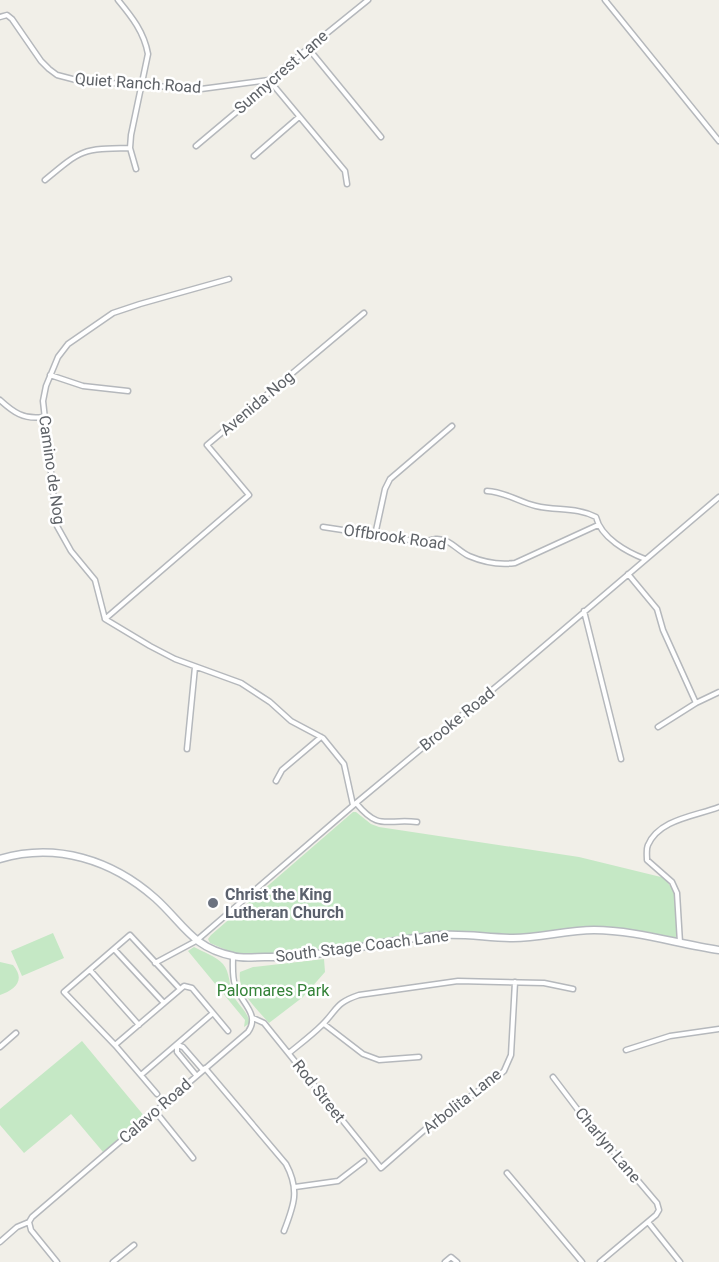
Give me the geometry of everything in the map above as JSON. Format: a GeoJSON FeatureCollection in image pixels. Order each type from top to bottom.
{"type":"FeatureCollection","features":[{"type":"Feature","properties":{"kind":"main road","name":"South Stage Coach Lane"},"geometry":{"type":"LineString","coordinates":[[0,858],[44,852],[70,854],[101,863],[125,876],[155,899],[196,941],[220,953],[233,956],[292,957],[434,935],[512,938],[591,930],[616,931],[719,950]]}},
{"type":"Feature","properties":{"kind":"street"},"geometry":{"type":"LineString","coordinates":[[118,0],[137,24],[146,41],[148,54],[131,135],[130,148],[136,169]]}},
{"type":"Feature","properties":{"kind":"street","name":"Sunnycrest Lane"},"geometry":{"type":"LineString","coordinates":[[196,146],[246,104],[269,80],[368,0]]}},
{"type":"Feature","properties":{"kind":"street"},"geometry":{"type":"LineString","coordinates":[[605,0],[719,141]]}},
{"type":"Feature","properties":{"kind":"street","name":"Quiet Ranch Road"},"geometry":{"type":"LineString","coordinates":[[0,17],[7,15],[12,19],[41,61],[57,75],[81,81],[201,89],[269,80]]}},
{"type":"Feature","properties":{"kind":"street"},"geometry":{"type":"LineString","coordinates":[[308,48],[381,136]]}},
{"type":"Feature","properties":{"kind":"street"},"geometry":{"type":"LineString","coordinates":[[269,80],[345,171],[347,183]]}},
{"type":"Feature","properties":{"kind":"street"},"geometry":{"type":"LineString","coordinates":[[254,156],[299,117]]}},
{"type":"Feature","properties":{"kind":"street"},"geometry":{"type":"LineString","coordinates":[[45,180],[81,152],[93,149],[130,148]]}},
{"type":"Feature","properties":{"kind":"street","name":"Camino de Nog"},"geometry":{"type":"LineString","coordinates":[[105,619],[95,580],[71,551],[57,526],[43,417],[43,401],[50,375],[58,357],[68,344],[113,313],[140,303],[229,279]]}},
{"type":"Feature","properties":{"kind":"street","name":"Avenida Nog"},"geometry":{"type":"LineString","coordinates":[[105,619],[249,495],[207,445],[364,313]]}},
{"type":"Feature","properties":{"kind":"street"},"geometry":{"type":"LineString","coordinates":[[50,375],[83,386],[128,391]]}},
{"type":"Feature","properties":{"kind":"street"},"geometry":{"type":"LineString","coordinates":[[0,400],[18,414],[26,417],[43,417]]}},
{"type":"Feature","properties":{"kind":"street"},"geometry":{"type":"LineString","coordinates":[[375,535],[385,489],[390,479],[452,426]]}},
{"type":"Feature","properties":{"kind":"street"},"geometry":{"type":"LineString","coordinates":[[487,491],[505,494],[542,507],[585,511],[596,517],[597,525],[622,548],[646,559]]}},
{"type":"Feature","properties":{"kind":"street","name":"Brooke Road"},"geometry":{"type":"LineString","coordinates":[[155,963],[196,941],[719,497]]}},
{"type":"Feature","properties":{"kind":"street","name":"Offbrook Road"},"geometry":{"type":"LineString","coordinates":[[323,527],[422,542],[443,540],[468,555],[506,564],[515,563],[597,525]]}},
{"type":"Feature","properties":{"kind":"street"},"geometry":{"type":"LineString","coordinates":[[628,574],[657,609],[663,630],[696,703]]}},
{"type":"Feature","properties":{"kind":"street"},"geometry":{"type":"LineString","coordinates":[[584,611],[621,759]]}},
{"type":"Feature","properties":{"kind":"street"},"geometry":{"type":"LineString","coordinates":[[105,619],[150,646],[195,667],[241,683],[270,702],[291,721],[321,737],[344,764],[355,804],[366,814],[390,824],[417,822]]}},
{"type":"Feature","properties":{"kind":"street"},"geometry":{"type":"LineString","coordinates":[[187,749],[195,667]]}},
{"type":"Feature","properties":{"kind":"street"},"geometry":{"type":"LineString","coordinates":[[658,727],[696,703],[719,693]]}},
{"type":"Feature","properties":{"kind":"street"},"geometry":{"type":"LineString","coordinates":[[276,781],[282,770],[321,737]]}},
{"type":"Feature","properties":{"kind":"street"},"geometry":{"type":"LineString","coordinates":[[680,944],[677,892],[672,882],[647,860],[648,845],[659,831],[669,824],[719,807]]}},
{"type":"Feature","properties":{"kind":"street"},"geometry":{"type":"LineString","coordinates":[[157,1094],[115,1045],[64,992],[130,935],[180,989]]}},
{"type":"Feature","properties":{"kind":"street"},"geometry":{"type":"LineString","coordinates":[[114,949],[164,1003]]}},
{"type":"Feature","properties":{"kind":"street"},"geometry":{"type":"LineString","coordinates":[[233,956],[234,982],[253,1018]]}},
{"type":"Feature","properties":{"kind":"street"},"geometry":{"type":"LineString","coordinates":[[90,970],[139,1024]]}},
{"type":"Feature","properties":{"kind":"street"},"geometry":{"type":"LineString","coordinates":[[289,1053],[324,1023],[336,1007],[346,999],[359,995],[458,981],[544,983],[573,989]]}},
{"type":"Feature","properties":{"kind":"street","name":"Arbolita Lane"},"geometry":{"type":"LineString","coordinates":[[381,1168],[437,1119],[493,1082],[504,1071],[512,1055],[515,982]]}},
{"type":"Feature","properties":{"kind":"street"},"geometry":{"type":"LineString","coordinates":[[115,1045],[184,986],[192,988],[228,1031]]}},
{"type":"Feature","properties":{"kind":"street"},"geometry":{"type":"LineString","coordinates":[[141,1075],[213,1013]]}},
{"type":"Feature","properties":{"kind":"street","name":"Rod Street"},"geometry":{"type":"LineString","coordinates":[[253,1018],[264,1023],[381,1168]]}},
{"type":"Feature","properties":{"kind":"street","name":"Calavo Road"},"geometry":{"type":"LineString","coordinates":[[0,1242],[17,1227],[30,1222],[32,1217],[248,1032],[253,1018]]}},
{"type":"Feature","properties":{"kind":"street"},"geometry":{"type":"LineString","coordinates":[[324,1023],[363,1054],[379,1060],[419,1057]]}},
{"type":"Feature","properties":{"kind":"street"},"geometry":{"type":"LineString","coordinates":[[626,1050],[670,1036],[719,1029]]}},
{"type":"Feature","properties":{"kind":"street"},"geometry":{"type":"LineString","coordinates":[[0,1047],[16,1033]]}},
{"type":"Feature","properties":{"kind":"street"},"geometry":{"type":"LineString","coordinates":[[177,1045],[183,1047],[204,1069],[286,1164],[295,1187],[294,1203],[284,1231]]}},
{"type":"Feature","properties":{"kind":"street"},"geometry":{"type":"LineString","coordinates":[[177,1045],[177,1052],[196,1075]]}},
{"type":"Feature","properties":{"kind":"street","name":"Charlyn Lane"},"geometry":{"type":"LineString","coordinates":[[553,1077],[657,1203],[659,1210],[648,1222]]}},
{"type":"Feature","properties":{"kind":"street"},"geometry":{"type":"LineString","coordinates":[[155,1111],[193,1158]]}},
{"type":"Feature","properties":{"kind":"street"},"geometry":{"type":"LineString","coordinates":[[295,1187],[338,1181],[364,1161]]}},
{"type":"Feature","properties":{"kind":"street"},"geometry":{"type":"LineString","coordinates":[[507,1173],[582,1262]]}},
{"type":"Feature","properties":{"kind":"street"},"geometry":{"type":"LineString","coordinates":[[30,1222],[31,1230],[57,1262]]}},
{"type":"Feature","properties":{"kind":"street"},"geometry":{"type":"LineString","coordinates":[[600,1262],[648,1222],[680,1262]]}},
{"type":"Feature","properties":{"kind":"street"},"geometry":{"type":"LineString","coordinates":[[113,1262],[134,1245]]}},
{"type":"Feature","properties":{"kind":"street"},"geometry":{"type":"LineString","coordinates":[[445,1262],[451,1257],[456,1262]]}},
{"type":"Feature","properties":{"kind":"green space"},"geometry":{"type":"Polygon","coordinates":[[[353,812],[379,827],[579,857],[665,878],[679,900],[676,939],[619,928],[592,927],[560,932],[511,935],[429,935],[299,954],[247,955],[231,952],[210,943],[208,939],[211,935],[353,812]]]}},
{"type":"Feature","properties":{"kind":"green space"},"geometry":{"type":"Polygon","coordinates":[[[53,933],[64,958],[22,976],[11,951],[53,933]]]}},
{"type":"Feature","properties":{"kind":"green space"},"geometry":{"type":"Polygon","coordinates":[[[194,947],[213,956],[223,964],[233,995],[250,1023],[244,1027],[245,1020],[188,951],[194,947]]]}},
{"type":"Feature","properties":{"kind":"green space","name":"Palomares Park"},"geometry":{"type":"Polygon","coordinates":[[[324,959],[325,972],[303,997],[269,1023],[249,1000],[240,979],[240,972],[253,967],[324,959]]]}},
{"type":"Feature","properties":{"kind":"green space"},"geometry":{"type":"Polygon","coordinates":[[[0,962],[13,965],[19,975],[19,980],[14,987],[0,995],[0,962]]]}},
{"type":"Feature","properties":{"kind":"green space"},"geometry":{"type":"Polygon","coordinates":[[[82,1041],[145,1117],[103,1152],[71,1114],[24,1153],[0,1125],[0,1109],[82,1041]]]}},
{"type":"Feature","properties":{"kind":"place","name":"Christ the King Lutheran Church"},"geometry":{"type":"Point","coordinates":[213,903]}}]}
